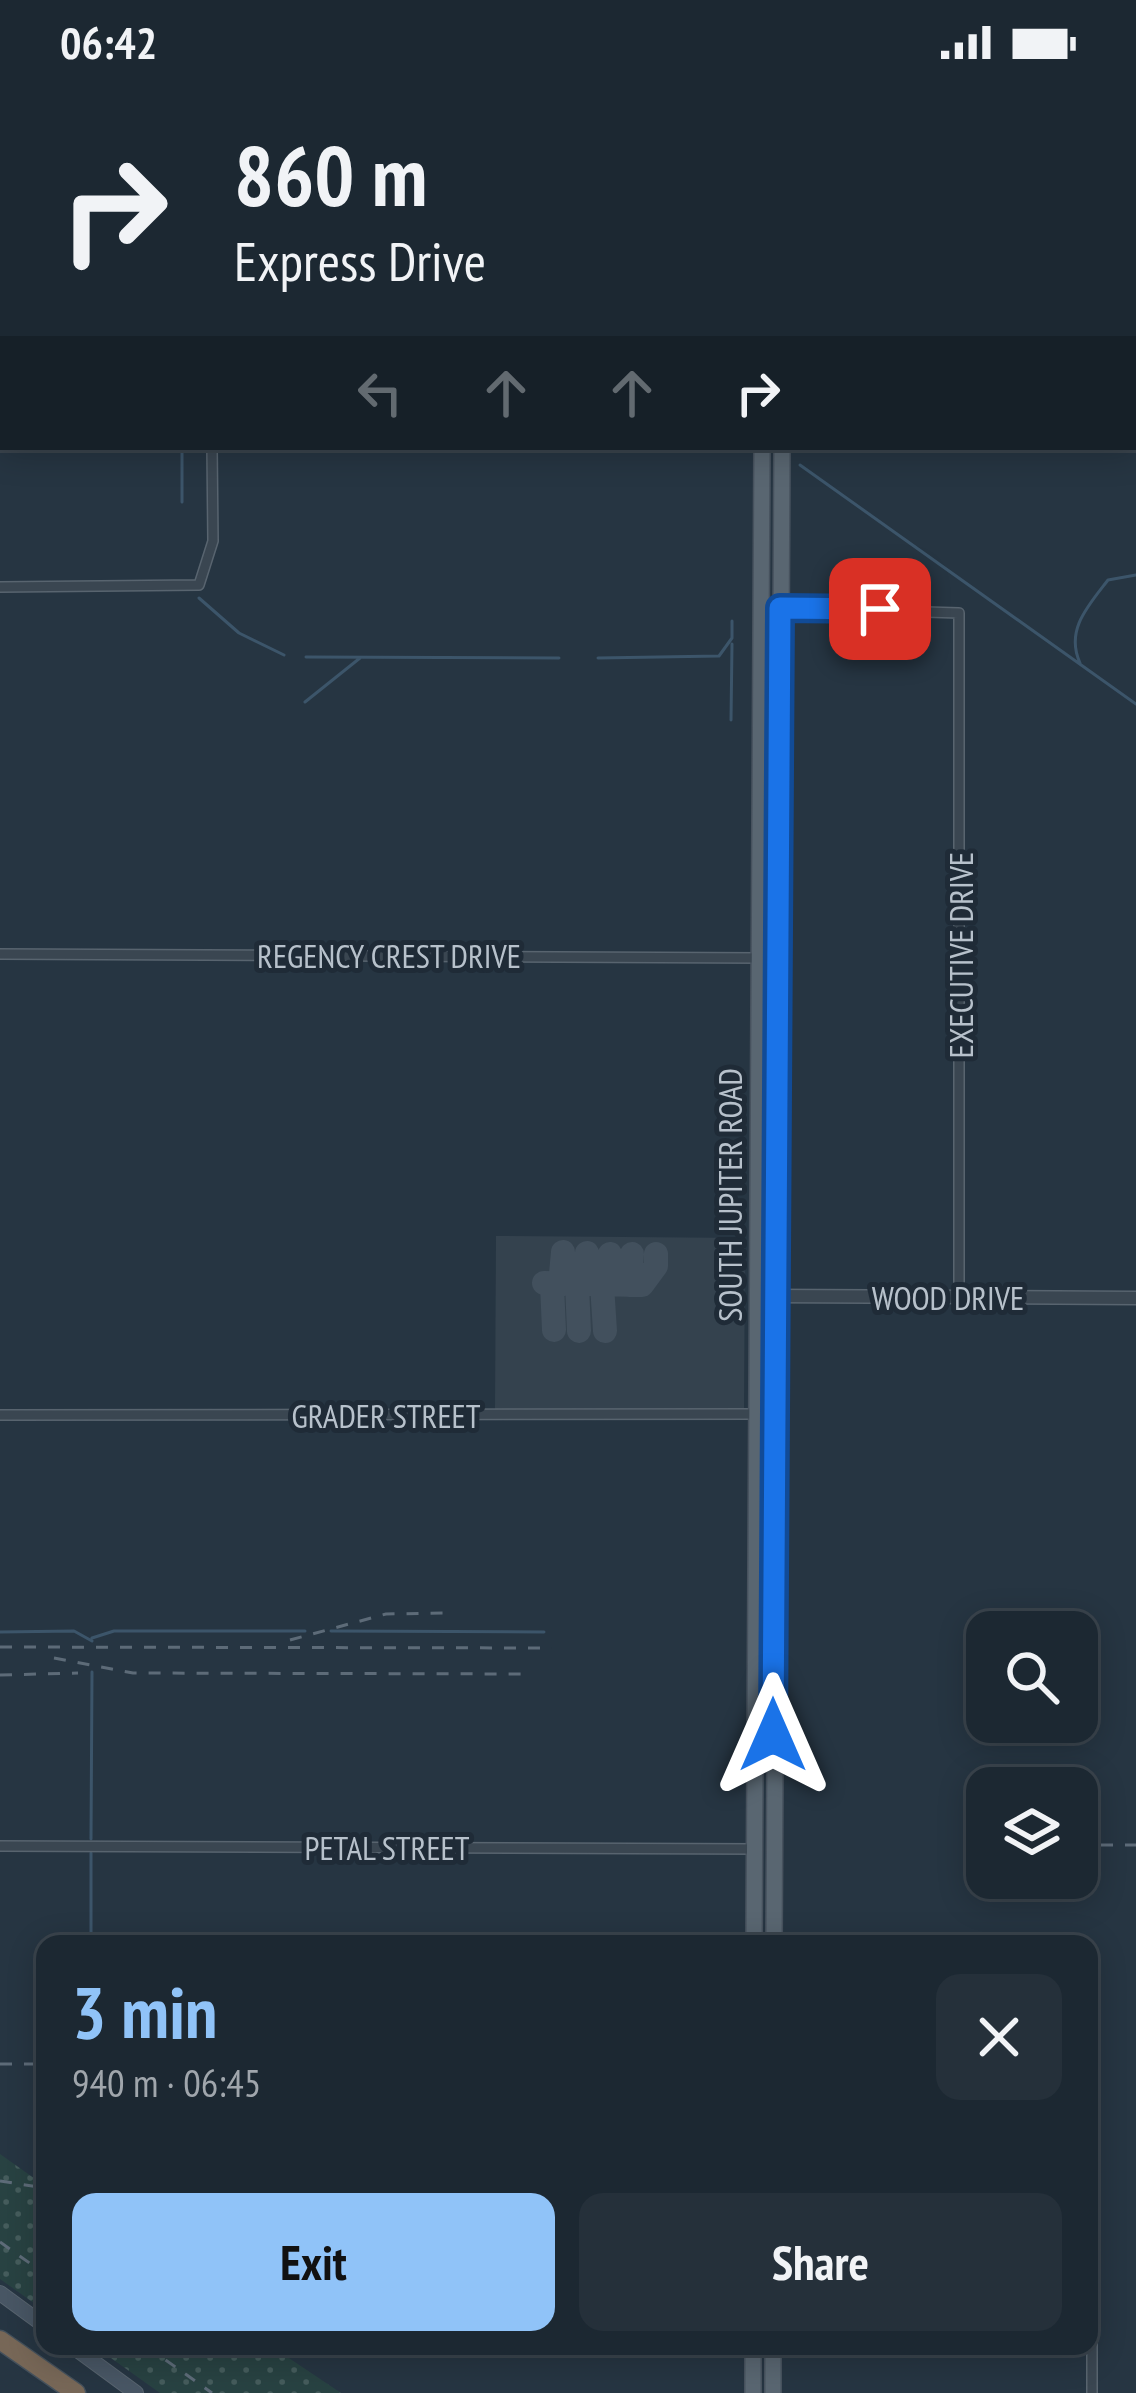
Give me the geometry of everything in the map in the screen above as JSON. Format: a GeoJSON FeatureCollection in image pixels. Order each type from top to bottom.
{"type":"FeatureCollection","features":[{"type":"Feature","properties":{"kind":"highway"},"geometry":{"type":"LineString","coordinates":[[3,2340],[76,2393]]}},
{"type":"Feature","properties":{"kind":"main road","name":"SOUTH JUPITER ROAD"},"geometry":{"type":"LineString","coordinates":[[762,450],[760,958],[773,1414],[774,1935]]}},
{"type":"Feature","properties":{"kind":"main road","name":"SOUTH JUPITER ROAD"},"geometry":{"type":"LineString","coordinates":[[754,1935],[754,1414],[768,1296],[778,958],[782,450]]}},
{"type":"Feature","properties":{"kind":"main road"},"geometry":{"type":"LineString","coordinates":[[759,742],[779,742]]}},
{"type":"Feature","properties":{"kind":"main road"},"geometry":{"type":"LineString","coordinates":[[0,2293],[36,2319]]}},
{"type":"Feature","properties":{"kind":"main road"},"geometry":{"type":"LineString","coordinates":[[84,2355],[130,2391]]}},
{"type":"Feature","properties":{"kind":"main road"},"geometry":{"type":"LineString","coordinates":[[753,2355],[753,2393]]}},
{"type":"Feature","properties":{"kind":"main road"},"geometry":{"type":"LineString","coordinates":[[772,2393],[773,2355]]}},
{"type":"Feature","properties":{"kind":"street"},"geometry":{"type":"LineString","coordinates":[[0,587],[199,585],[213,541],[212,450]]}},
{"type":"Feature","properties":{"kind":"street"},"geometry":{"type":"LineString","coordinates":[[759,607],[780,608]]}},
{"type":"Feature","properties":{"kind":"street","name":"EXECUTIVE DRIVE"},"geometry":{"type":"LineString","coordinates":[[780,608],[959,613],[959,1297]]}},
{"type":"Feature","properties":{"kind":"street","name":"REGENCY CREST DRIVE"},"geometry":{"type":"LineString","coordinates":[[0,954],[778,958]]}},
{"type":"Feature","properties":{"kind":"street","name":"WOOD DRIVE"},"geometry":{"type":"LineString","coordinates":[[768,1296],[1136,1298]]}},
{"type":"Feature","properties":{"kind":"street","name":"GRADER STREET"},"geometry":{"type":"LineString","coordinates":[[0,1415],[773,1414]]}},
{"type":"Feature","properties":{"kind":"street","name":"PETAL STREET"},"geometry":{"type":"LineString","coordinates":[[0,1846],[774,1849]]}},
{"type":"Feature","properties":{"kind":"street"},"geometry":{"type":"LineString","coordinates":[[1092,2355],[1092,2393]]}},
{"type":"Feature","properties":{"kind":"shaded area"},"geometry":{"type":"Polygon","coordinates":[[[496,1236],[745,1238],[744,1409],[495,1411],[496,1236]]]}},
{"type":"Feature","properties":{"kind":"green space"},"geometry":{"type":"Polygon","coordinates":[[[0,2154],[36,2180],[36,2305],[0,2279],[0,2154]]]}},
{"type":"Feature","properties":{"kind":"green space"},"geometry":{"type":"Polygon","coordinates":[[[107,2355],[284,2355],[341,2393],[160,2393],[107,2355]]]}},
{"type":"Feature","properties":{"kind":"waterway"},"geometry":{"type":"LineString","coordinates":[[182,450],[182,502]]}},
{"type":"Feature","properties":{"kind":"waterway"},"geometry":{"type":"LineString","coordinates":[[800,465],[1136,704]]}},
{"type":"Feature","properties":{"kind":"waterway"},"geometry":{"type":"LineString","coordinates":[[1080,663],[1075,640],[1086,609],[1108,580],[1136,575]]}},
{"type":"Feature","properties":{"kind":"waterway"},"geometry":{"type":"LineString","coordinates":[[199,598],[239,633],[284,655]]}},
{"type":"Feature","properties":{"kind":"waterway"},"geometry":{"type":"LineString","coordinates":[[598,658],[719,656],[732,638],[732,621]]}},
{"type":"Feature","properties":{"kind":"waterway"},"geometry":{"type":"LineString","coordinates":[[731,720],[732,644]]}},
{"type":"Feature","properties":{"kind":"waterway"},"geometry":{"type":"LineString","coordinates":[[306,657],[559,658]]}},
{"type":"Feature","properties":{"kind":"waterway"},"geometry":{"type":"LineString","coordinates":[[305,702],[360,658]]}},
{"type":"Feature","properties":{"kind":"waterway"},"geometry":{"type":"LineString","coordinates":[[0,1632],[74,1631],[92,1641]]}},
{"type":"Feature","properties":{"kind":"waterway"},"geometry":{"type":"LineString","coordinates":[[92,1638],[114,1631],[305,1631]]}},
{"type":"Feature","properties":{"kind":"waterway"},"geometry":{"type":"LineString","coordinates":[[331,1631],[544,1632]]}},
{"type":"Feature","properties":{"kind":"waterway"},"geometry":{"type":"LineString","coordinates":[[91,1839],[92,1672]]}},
{"type":"Feature","properties":{"kind":"waterway"},"geometry":{"type":"LineString","coordinates":[[91,1853],[91,1935]]}},
{"type":"Feature","properties":{"kind":"taxiway"},"geometry":{"type":"LineString","coordinates":[[560,1285],[563,1252]]}},
{"type":"Feature","properties":{"kind":"taxiway"},"geometry":{"type":"LineString","coordinates":[[584,1285],[587,1253]]}},
{"type":"Feature","properties":{"kind":"taxiway"},"geometry":{"type":"LineString","coordinates":[[607,1285],[610,1254]]}},
{"type":"Feature","properties":{"kind":"taxiway"},"geometry":{"type":"LineString","coordinates":[[630,1285],[632,1254]]}},
{"type":"Feature","properties":{"kind":"taxiway"},"geometry":{"type":"LineString","coordinates":[[544,1283],[642,1285],[656,1266],[656,1254]]}},
{"type":"Feature","properties":{"kind":"taxiway"},"geometry":{"type":"LineString","coordinates":[[552,1285],[554,1330]]}},
{"type":"Feature","properties":{"kind":"taxiway"},"geometry":{"type":"LineString","coordinates":[[577,1285],[579,1331]]}},
{"type":"Feature","properties":{"kind":"taxiway"},"geometry":{"type":"LineString","coordinates":[[602,1285],[605,1331]]}},
{"type":"Feature","properties":{"kind":"railway"},"geometry":{"type":"LineString","coordinates":[[290,1640],[386,1614],[445,1613]]}},
{"type":"Feature","properties":{"kind":"railway"},"geometry":{"type":"LineString","coordinates":[[0,1647],[552,1648]]}},
{"type":"Feature","properties":{"kind":"railway"},"geometry":{"type":"LineString","coordinates":[[54,1658],[133,1673],[525,1674]]}},
{"type":"Feature","properties":{"kind":"railway"},"geometry":{"type":"LineString","coordinates":[[0,1675],[78,1673]]}},
{"type":"Feature","properties":{"kind":"railway"},"geometry":{"type":"LineString","coordinates":[[1098,1845],[1136,1845]]}},
{"type":"Feature","properties":{"kind":"railway"},"geometry":{"type":"LineString","coordinates":[[0,2064],[36,2064]]}},
{"type":"Feature","properties":{"kind":"railway"},"geometry":{"type":"LineString","coordinates":[[0,2181],[36,2187]]}},
{"type":"Feature","properties":{"kind":"railway"},"geometry":{"type":"LineString","coordinates":[[0,2242],[36,2268]]}},
{"type":"Feature","properties":{"kind":"railway"},"geometry":{"type":"LineString","coordinates":[[159,2355],[212,2393]]}},
{"type":"Feature","properties":{"kind":"route"},"geometry":{"type":"LineString","coordinates":[[773,1735],[780,608],[880,609]]}}]}
